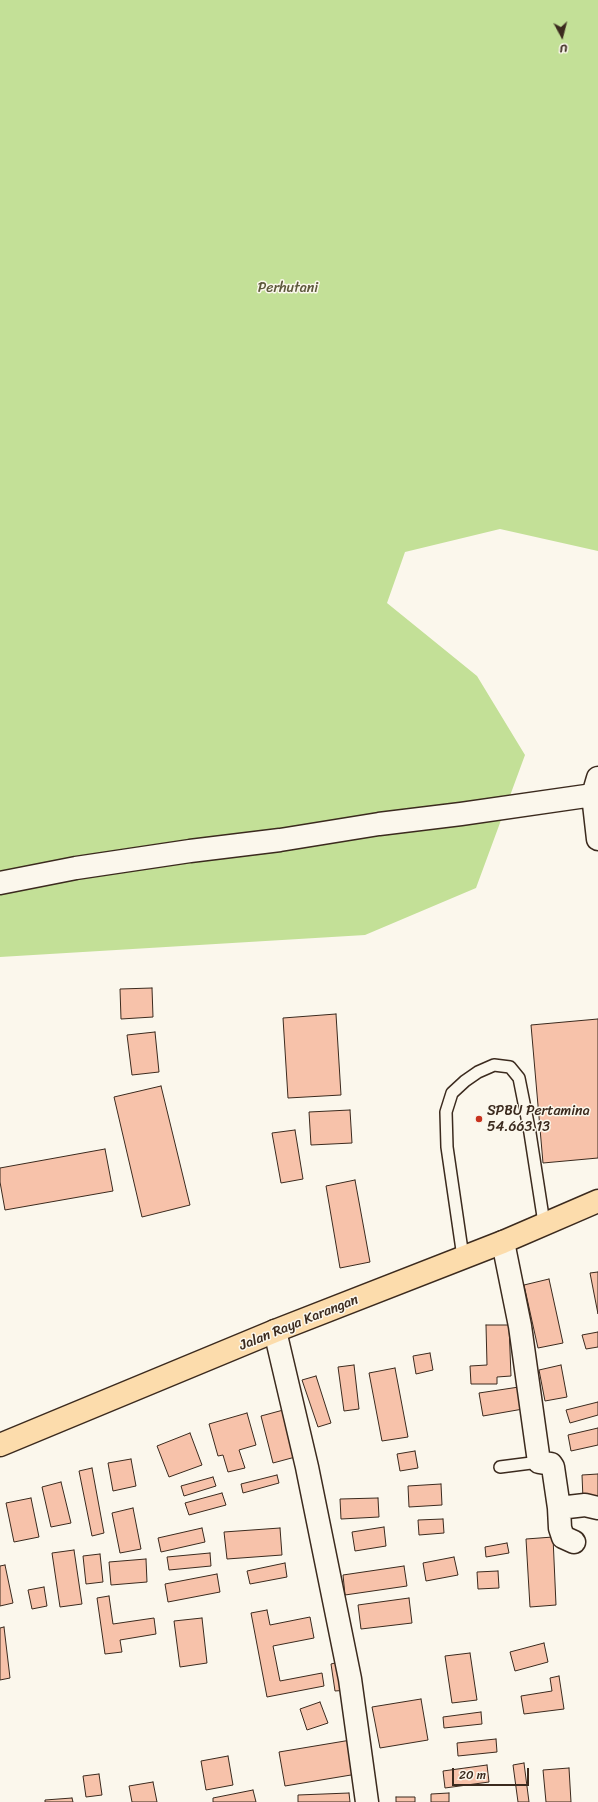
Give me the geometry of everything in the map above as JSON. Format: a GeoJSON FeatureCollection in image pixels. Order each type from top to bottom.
{"type":"FeatureCollection","features":[{"type":"Feature","properties":{"kind":"highway","name":"Jalan Raya Karangan"},"geometry":{"type":"LineString","coordinates":[[0,1445],[275,1332],[503,1242],[598,1201]]}},
{"type":"Feature","properties":{"kind":"street"},"geometry":{"type":"LineString","coordinates":[[0,883],[76,868],[280,840],[379,824],[461,814],[595,786],[598,839]]}},
{"type":"Feature","properties":{"kind":"street"},"geometry":{"type":"LineString","coordinates":[[503,1242],[520,1326],[533,1409],[539,1462],[551,1464],[553,1467],[559,1508],[560,1528],[563,1537],[574,1542]]}},
{"type":"Feature","properties":{"kind":"street"},"geometry":{"type":"LineString","coordinates":[[275,1332],[308,1467],[348,1672],[367,1802]]}},
{"type":"Feature","properties":{"kind":"street"},"geometry":{"type":"LineString","coordinates":[[559,1508],[585,1505],[598,1508]]}},
{"type":"Feature","properties":{"kind":"lane"},"geometry":{"type":"LineString","coordinates":[[463,1257],[449,1162],[446,1112],[452,1092],[478,1072],[494,1064],[510,1067],[519,1078],[530,1134],[544,1223]]}},
{"type":"Feature","properties":{"kind":"lane"},"geometry":{"type":"LineString","coordinates":[[500,1467],[539,1462]]}},
{"type":"Feature","properties":{"kind":"green space","name":"Perhutani"},"geometry":{"type":"Polygon","coordinates":[[[0,0],[598,0],[598,551],[500,529],[405,552],[387,603],[477,676],[525,755],[476,888],[365,935],[0,957],[0,0]]]}},
{"type":"Feature","properties":{"kind":"building"},"geometry":{"type":"Polygon","coordinates":[[[152,988],[153,1017],[121,1019],[120,989],[152,988]]]}},
{"type":"Feature","properties":{"kind":"building"},"geometry":{"type":"Polygon","coordinates":[[[336,1014],[341,1095],[288,1098],[283,1018],[336,1014]]]}},
{"type":"Feature","properties":{"kind":"building"},"geometry":{"type":"Polygon","coordinates":[[[598,1019],[598,1158],[543,1163],[531,1025],[598,1019]]]}},
{"type":"Feature","properties":{"kind":"building"},"geometry":{"type":"Polygon","coordinates":[[[155,1032],[159,1072],[132,1075],[127,1035],[155,1032]]]}},
{"type":"Feature","properties":{"kind":"building"},"geometry":{"type":"Polygon","coordinates":[[[161,1086],[190,1205],[142,1217],[114,1097],[161,1086]]]}},
{"type":"Feature","properties":{"kind":"building"},"geometry":{"type":"Polygon","coordinates":[[[350,1110],[352,1143],[311,1145],[309,1112],[350,1110]]]}},
{"type":"Feature","properties":{"kind":"building"},"geometry":{"type":"Polygon","coordinates":[[[295,1130],[303,1179],[281,1183],[272,1133],[295,1130]]]}},
{"type":"Feature","properties":{"kind":"building"},"geometry":{"type":"Polygon","coordinates":[[[105,1149],[113,1191],[5,1210],[0,1182],[0,1168],[105,1149]]]}},
{"type":"Feature","properties":{"kind":"building"},"geometry":{"type":"Polygon","coordinates":[[[355,1180],[370,1262],[340,1268],[326,1186],[355,1180]]]}},
{"type":"Feature","properties":{"kind":"building"},"geometry":{"type":"Polygon","coordinates":[[[598,1272],[598,1314],[590,1273],[598,1272]]]}},
{"type":"Feature","properties":{"kind":"building"},"geometry":{"type":"Polygon","coordinates":[[[549,1279],[563,1343],[538,1348],[524,1285],[549,1279]]]}},
{"type":"Feature","properties":{"kind":"building"},"geometry":{"type":"Polygon","coordinates":[[[486,1325],[509,1325],[511,1376],[497,1377],[497,1384],[471,1384],[470,1366],[487,1365],[486,1325]]]}},
{"type":"Feature","properties":{"kind":"building"},"geometry":{"type":"Polygon","coordinates":[[[598,1332],[598,1347],[586,1349],[582,1335],[598,1332]]]}},
{"type":"Feature","properties":{"kind":"building"},"geometry":{"type":"Polygon","coordinates":[[[430,1353],[433,1370],[416,1374],[413,1356],[430,1353]]]}},
{"type":"Feature","properties":{"kind":"building"},"geometry":{"type":"Polygon","coordinates":[[[354,1365],[359,1409],[344,1411],[338,1367],[354,1365]]]}},
{"type":"Feature","properties":{"kind":"building"},"geometry":{"type":"Polygon","coordinates":[[[561,1365],[567,1397],[545,1401],[539,1370],[561,1365]]]}},
{"type":"Feature","properties":{"kind":"building"},"geometry":{"type":"Polygon","coordinates":[[[395,1368],[408,1437],[382,1441],[369,1373],[395,1368]]]}},
{"type":"Feature","properties":{"kind":"building"},"geometry":{"type":"Polygon","coordinates":[[[316,1376],[331,1423],[318,1427],[302,1380],[316,1376]]]}},
{"type":"Feature","properties":{"kind":"building"},"geometry":{"type":"Polygon","coordinates":[[[519,1387],[523,1409],[483,1416],[479,1393],[519,1387]]]}},
{"type":"Feature","properties":{"kind":"building"},"geometry":{"type":"Polygon","coordinates":[[[598,1402],[598,1415],[570,1423],[566,1410],[598,1402]]]}},
{"type":"Feature","properties":{"kind":"building"},"geometry":{"type":"Polygon","coordinates":[[[287,1409],[299,1456],[273,1463],[261,1416],[287,1409]]]}},
{"type":"Feature","properties":{"kind":"building"},"geometry":{"type":"Polygon","coordinates":[[[247,1413],[256,1445],[239,1450],[245,1468],[228,1472],[223,1455],[218,1456],[209,1424],[247,1413]]]}},
{"type":"Feature","properties":{"kind":"building"},"geometry":{"type":"Polygon","coordinates":[[[598,1428],[598,1445],[571,1451],[568,1435],[598,1428]]]}},
{"type":"Feature","properties":{"kind":"building"},"geometry":{"type":"Polygon","coordinates":[[[190,1433],[202,1465],[169,1477],[157,1446],[190,1433]]]}},
{"type":"Feature","properties":{"kind":"building"},"geometry":{"type":"Polygon","coordinates":[[[415,1451],[418,1468],[400,1471],[397,1454],[415,1451]]]}},
{"type":"Feature","properties":{"kind":"building"},"geometry":{"type":"Polygon","coordinates":[[[131,1459],[136,1486],[113,1491],[108,1463],[131,1459]]]}},
{"type":"Feature","properties":{"kind":"building"},"geometry":{"type":"Polygon","coordinates":[[[92,1468],[104,1533],[92,1536],[79,1471],[92,1468]]]}},
{"type":"Feature","properties":{"kind":"building"},"geometry":{"type":"Polygon","coordinates":[[[598,1474],[598,1498],[583,1499],[582,1475],[598,1474]]]}},
{"type":"Feature","properties":{"kind":"building"},"geometry":{"type":"Polygon","coordinates":[[[277,1475],[279,1483],[243,1493],[241,1484],[277,1475]]]}},
{"type":"Feature","properties":{"kind":"building"},"geometry":{"type":"Polygon","coordinates":[[[213,1477],[216,1486],[184,1496],[181,1486],[213,1477]]]}},
{"type":"Feature","properties":{"kind":"building"},"geometry":{"type":"Polygon","coordinates":[[[61,1482],[71,1523],[51,1527],[42,1487],[61,1482]]]}},
{"type":"Feature","properties":{"kind":"building"},"geometry":{"type":"Polygon","coordinates":[[[441,1484],[442,1505],[409,1507],[408,1486],[441,1484]]]}},
{"type":"Feature","properties":{"kind":"building"},"geometry":{"type":"Polygon","coordinates":[[[222,1493],[226,1505],[189,1515],[185,1503],[222,1493]]]}},
{"type":"Feature","properties":{"kind":"building"},"geometry":{"type":"Polygon","coordinates":[[[31,1498],[39,1537],[14,1542],[6,1503],[31,1498]]]}},
{"type":"Feature","properties":{"kind":"building"},"geometry":{"type":"Polygon","coordinates":[[[378,1498],[379,1517],[341,1519],[340,1499],[378,1498]]]}},
{"type":"Feature","properties":{"kind":"building"},"geometry":{"type":"Polygon","coordinates":[[[133,1508],[141,1549],[120,1553],[112,1513],[133,1508]]]}},
{"type":"Feature","properties":{"kind":"building"},"geometry":{"type":"Polygon","coordinates":[[[443,1519],[444,1533],[419,1535],[418,1520],[443,1519]]]}},
{"type":"Feature","properties":{"kind":"building"},"geometry":{"type":"Polygon","coordinates":[[[384,1527],[386,1546],[355,1551],[352,1532],[384,1527]]]}},
{"type":"Feature","properties":{"kind":"building"},"geometry":{"type":"Polygon","coordinates":[[[202,1528],[205,1542],[161,1552],[158,1538],[202,1528]]]}},
{"type":"Feature","properties":{"kind":"building"},"geometry":{"type":"Polygon","coordinates":[[[280,1528],[282,1555],[227,1559],[224,1532],[280,1528]]]}},
{"type":"Feature","properties":{"kind":"building"},"geometry":{"type":"Polygon","coordinates":[[[553,1537],[556,1605],[530,1607],[526,1539],[553,1537]]]}},
{"type":"Feature","properties":{"kind":"building"},"geometry":{"type":"Polygon","coordinates":[[[507,1543],[509,1553],[486,1557],[485,1547],[507,1543]]]}},
{"type":"Feature","properties":{"kind":"building"},"geometry":{"type":"Polygon","coordinates":[[[74,1550],[82,1604],[60,1607],[52,1553],[74,1550]]]}},
{"type":"Feature","properties":{"kind":"building"},"geometry":{"type":"Polygon","coordinates":[[[210,1553],[211,1566],[169,1570],[167,1557],[210,1553]]]}},
{"type":"Feature","properties":{"kind":"building"},"geometry":{"type":"Polygon","coordinates":[[[100,1554],[103,1582],[86,1584],[83,1556],[100,1554]]]}},
{"type":"Feature","properties":{"kind":"building"},"geometry":{"type":"Polygon","coordinates":[[[454,1557],[458,1575],[426,1581],[423,1563],[454,1557]]]}},
{"type":"Feature","properties":{"kind":"building"},"geometry":{"type":"Polygon","coordinates":[[[146,1559],[147,1582],[111,1585],[109,1562],[146,1559]]]}},
{"type":"Feature","properties":{"kind":"building"},"geometry":{"type":"Polygon","coordinates":[[[285,1563],[287,1577],[250,1584],[247,1571],[285,1563]]]}},
{"type":"Feature","properties":{"kind":"building"},"geometry":{"type":"Polygon","coordinates":[[[5,1565],[13,1603],[0,1606],[0,1566],[5,1565]]]}},
{"type":"Feature","properties":{"kind":"building"},"geometry":{"type":"Polygon","coordinates":[[[404,1566],[407,1586],[345,1595],[343,1575],[404,1566]]]}},
{"type":"Feature","properties":{"kind":"building"},"geometry":{"type":"Polygon","coordinates":[[[498,1571],[499,1588],[478,1589],[477,1572],[498,1571]]]}},
{"type":"Feature","properties":{"kind":"building"},"geometry":{"type":"Polygon","coordinates":[[[217,1574],[220,1592],[168,1602],[165,1584],[217,1574]]]}},
{"type":"Feature","properties":{"kind":"building"},"geometry":{"type":"Polygon","coordinates":[[[44,1587],[47,1606],[32,1609],[28,1590],[44,1587]]]}},
{"type":"Feature","properties":{"kind":"building"},"geometry":{"type":"Polygon","coordinates":[[[109,1596],[113,1624],[154,1618],[156,1634],[120,1640],[122,1652],[105,1654],[97,1598],[109,1596]]]}},
{"type":"Feature","properties":{"kind":"building"},"geometry":{"type":"Polygon","coordinates":[[[409,1598],[412,1623],[361,1629],[358,1605],[409,1598]]]}},
{"type":"Feature","properties":{"kind":"building"},"geometry":{"type":"Polygon","coordinates":[[[267,1610],[270,1625],[310,1617],[314,1638],[273,1646],[280,1681],[322,1673],[324,1686],[267,1697],[251,1613],[267,1610]]]}},
{"type":"Feature","properties":{"kind":"building"},"geometry":{"type":"Polygon","coordinates":[[[202,1618],[207,1663],[180,1667],[174,1621],[202,1618]]]}},
{"type":"Feature","properties":{"kind":"building"},"geometry":{"type":"Polygon","coordinates":[[[4,1627],[10,1678],[0,1680],[0,1628],[4,1627]]]}},
{"type":"Feature","properties":{"kind":"building"},"geometry":{"type":"Polygon","coordinates":[[[544,1643],[548,1662],[515,1671],[510,1652],[544,1643]]]}},
{"type":"Feature","properties":{"kind":"building"},"geometry":{"type":"Polygon","coordinates":[[[470,1653],[477,1700],[452,1703],[445,1656],[470,1653]]]}},
{"type":"Feature","properties":{"kind":"building"},"geometry":{"type":"Polygon","coordinates":[[[343,1661],[348,1690],[335,1691],[331,1664],[343,1661]]]}},
{"type":"Feature","properties":{"kind":"building"},"geometry":{"type":"Polygon","coordinates":[[[559,1676],[564,1709],[524,1714],[521,1696],[552,1691],[550,1678],[559,1676]]]}},
{"type":"Feature","properties":{"kind":"building"},"geometry":{"type":"Polygon","coordinates":[[[421,1699],[428,1740],[380,1748],[372,1707],[421,1699]]]}},
{"type":"Feature","properties":{"kind":"building"},"geometry":{"type":"Polygon","coordinates":[[[320,1702],[328,1723],[307,1730],[300,1709],[320,1702]]]}},
{"type":"Feature","properties":{"kind":"building"},"geometry":{"type":"Polygon","coordinates":[[[481,1712],[482,1724],[444,1728],[443,1717],[481,1712]]]}},
{"type":"Feature","properties":{"kind":"building"},"geometry":{"type":"Polygon","coordinates":[[[496,1739],[497,1752],[458,1756],[457,1743],[496,1739]]]}},
{"type":"Feature","properties":{"kind":"building"},"geometry":{"type":"Polygon","coordinates":[[[351,1740],[357,1774],[285,1786],[279,1752],[351,1740]]]}},
{"type":"Feature","properties":{"kind":"building"},"geometry":{"type":"Polygon","coordinates":[[[228,1756],[233,1785],[206,1790],[201,1761],[228,1756]]]}},
{"type":"Feature","properties":{"kind":"building"},"geometry":{"type":"Polygon","coordinates":[[[524,1763],[529,1802],[518,1802],[513,1765],[524,1763]]]}},
{"type":"Feature","properties":{"kind":"building"},"geometry":{"type":"Polygon","coordinates":[[[487,1765],[489,1782],[445,1788],[443,1771],[487,1765]]]}},
{"type":"Feature","properties":{"kind":"building"},"geometry":{"type":"Polygon","coordinates":[[[569,1768],[571,1802],[546,1802],[543,1770],[569,1768]]]}},
{"type":"Feature","properties":{"kind":"building"},"geometry":{"type":"Polygon","coordinates":[[[99,1774],[102,1795],[86,1797],[83,1776],[99,1774]]]}},
{"type":"Feature","properties":{"kind":"building"},"geometry":{"type":"Polygon","coordinates":[[[153,1782],[157,1802],[132,1802],[129,1786],[153,1782]]]}},
{"type":"Feature","properties":{"kind":"building"},"geometry":{"type":"Polygon","coordinates":[[[253,1790],[256,1802],[213,1802],[213,1798],[253,1790]]]}},
{"type":"Feature","properties":{"kind":"building"},"geometry":{"type":"Polygon","coordinates":[[[349,1793],[350,1802],[298,1802],[298,1795],[349,1793]]]}},
{"type":"Feature","properties":{"kind":"building"},"geometry":{"type":"Polygon","coordinates":[[[449,1793],[449,1802],[431,1802],[431,1794],[449,1793]]]}},
{"type":"Feature","properties":{"kind":"building"},"geometry":{"type":"Polygon","coordinates":[[[396,1797],[415,1797],[415,1802],[396,1802],[396,1797]]]}},
{"type":"Feature","properties":{"kind":"building"},"geometry":{"type":"Polygon","coordinates":[[[72,1798],[73,1802],[45,1802],[45,1800],[72,1798]]]}},
{"type":"Feature","properties":{"kind":"place","name":"SPBU Pertamina 54.663.13"},"geometry":{"type":"Point","coordinates":[479,1119]}}]}
